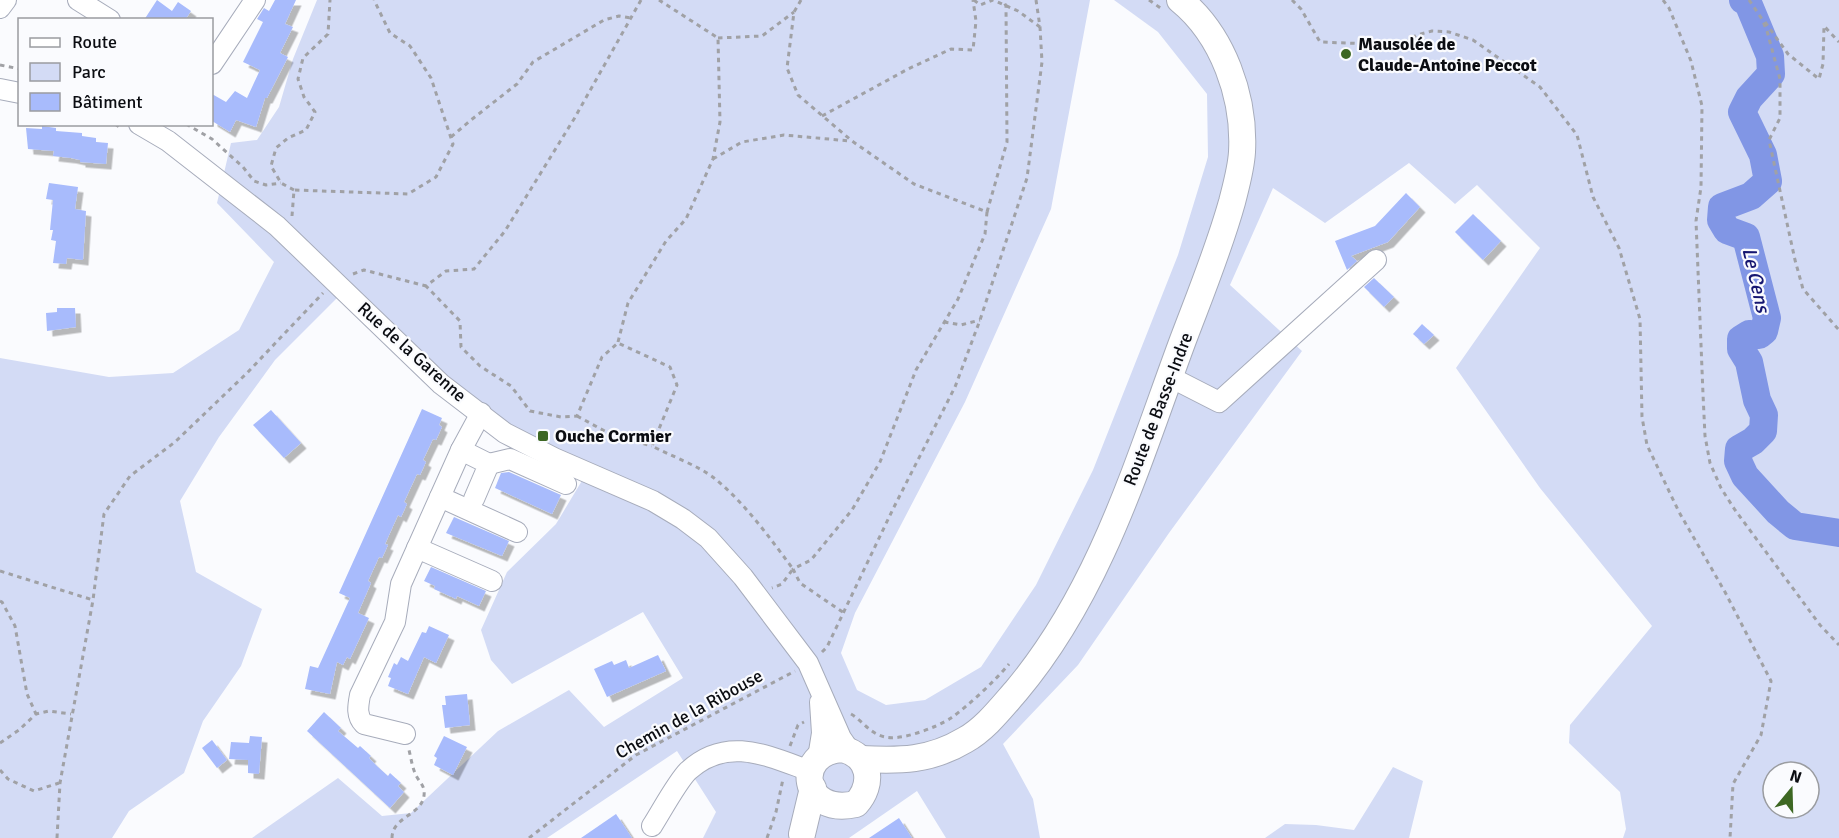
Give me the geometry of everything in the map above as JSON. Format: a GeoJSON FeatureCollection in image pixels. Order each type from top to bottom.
{"type":"FeatureCollection","features":[{"type":"Feature","properties":{"kind":"main road","name":"Route de Basse-Indre"},"geometry":{"type":"LineString","coordinates":[[855,755],[916,759],[935,755],[967,740],[997,713],[1024,680],[1070,615],[1097,565],[1117,518],[1224,230],[1242,153],[1242,129],[1237,94],[1222,55],[1208,31],[1174,6]]}},
{"type":"Feature","properties":{"kind":"main road"},"geometry":{"type":"LineString","coordinates":[[800,836],[807,770],[833,750],[855,755],[867,770],[868,781],[866,791],[856,804],[834,807],[824,803],[815,795],[807,770]]}},
{"type":"Feature","properties":{"kind":"main road","name":"Route de Basse-Indre"},"geometry":{"type":"LineString","coordinates":[[866,791],[892,772],[916,759]]}},
{"type":"Feature","properties":{"kind":"main road"},"geometry":{"type":"LineString","coordinates":[[800,836],[834,807]]}},
{"type":"Feature","properties":{"kind":"street"},"geometry":{"type":"LineString","coordinates":[[0,8],[6,0]]}},
{"type":"Feature","properties":{"kind":"street"},"geometry":{"type":"LineString","coordinates":[[78,0],[107,18]]}},
{"type":"Feature","properties":{"kind":"street"},"geometry":{"type":"LineString","coordinates":[[213,63],[255,0]]}},
{"type":"Feature","properties":{"kind":"street"},"geometry":{"type":"LineString","coordinates":[[0,89],[18,93]]}},
{"type":"Feature","properties":{"kind":"street","name":"Rue de la Garenne"},"geometry":{"type":"LineString","coordinates":[[142,126],[168,141],[277,226],[441,384],[506,433],[554,458],[653,501],[683,519],[708,538],[755,594],[826,715],[855,755]]}},
{"type":"Feature","properties":{"kind":"street"},"geometry":{"type":"LineString","coordinates":[[1170,377],[1219,402],[1376,260]]}},
{"type":"Feature","properties":{"kind":"street"},"geometry":{"type":"LineString","coordinates":[[405,734],[364,724],[357,708],[360,695],[395,622],[401,584],[461,450],[481,412]]}},
{"type":"Feature","properties":{"kind":"street"},"geometry":{"type":"LineString","coordinates":[[461,450],[489,464],[510,459],[566,484]]}},
{"type":"Feature","properties":{"kind":"street"},"geometry":{"type":"LineString","coordinates":[[474,499],[489,464]]}},
{"type":"Feature","properties":{"kind":"street"},"geometry":{"type":"LineString","coordinates":[[440,497],[517,532]]}},
{"type":"Feature","properties":{"kind":"street"},"geometry":{"type":"LineString","coordinates":[[417,548],[492,581]]}},
{"type":"Feature","properties":{"kind":"street","name":"Rue de la Garenne"},"geometry":{"type":"LineString","coordinates":[[807,770],[821,740],[826,715]]}},
{"type":"Feature","properties":{"kind":"street"},"geometry":{"type":"LineString","coordinates":[[652,826],[688,772],[717,754],[735,750],[752,751],[807,770]]}},
{"type":"Feature","properties":{"kind":"path"},"geometry":{"type":"LineString","coordinates":[[330,0],[328,34],[303,58],[298,79],[304,97],[315,112],[306,130],[288,138],[276,148],[271,166],[281,183],[294,190],[408,194],[436,177],[453,144],[430,78],[410,46],[390,33],[374,0]]}},
{"type":"Feature","properties":{"kind":"path"},"geometry":{"type":"LineString","coordinates":[[426,286],[446,271],[474,270],[505,231],[574,119],[641,0]]}},
{"type":"Feature","properties":{"kind":"path"},"geometry":{"type":"LineString","coordinates":[[659,0],[718,38],[762,36],[795,12]]}},
{"type":"Feature","properties":{"kind":"path"},"geometry":{"type":"LineString","coordinates":[[801,0],[795,12],[787,68],[798,95],[852,141],[914,184],[987,212]]}},
{"type":"Feature","properties":{"kind":"path"},"geometry":{"type":"LineString","coordinates":[[822,116],[908,69],[951,49],[973,50],[976,21],[973,0]]}},
{"type":"Feature","properties":{"kind":"path"},"geometry":{"type":"LineString","coordinates":[[973,0],[980,5],[993,0],[1033,20],[1040,27]]}},
{"type":"Feature","properties":{"kind":"path"},"geometry":{"type":"LineString","coordinates":[[755,594],[782,584],[793,569],[811,560],[852,510],[880,462],[915,370],[958,299],[985,234],[987,212],[1006,142],[1006,6],[1004,0]]}},
{"type":"Feature","properties":{"kind":"path","name":"Chemin de la Ribouse"},"geometry":{"type":"LineString","coordinates":[[529,838],[636,755],[802,672],[828,647],[893,509],[955,387],[980,320],[1027,178],[1042,62],[1036,0]]}},
{"type":"Feature","properties":{"kind":"path"},"geometry":{"type":"LineString","coordinates":[[1149,0],[1174,6]]}},
{"type":"Feature","properties":{"kind":"path"},"geometry":{"type":"LineString","coordinates":[[1292,0],[1301,9],[1320,42],[1372,44],[1405,42],[1417,35],[1432,31],[1449,32],[1473,40],[1540,87],[1577,135],[1593,197],[1619,248],[1640,319],[1642,417],[1647,445],[1679,512],[1725,592],[1771,681],[1761,735],[1733,784],[1730,838]]}},
{"type":"Feature","properties":{"kind":"path"},"geometry":{"type":"LineString","coordinates":[[1663,0],[1670,8],[1691,61],[1702,106],[1701,187],[1696,221],[1703,405],[1710,463],[1721,488],[1735,510],[1820,625],[1839,645]]}},
{"type":"Feature","properties":{"kind":"path"},"geometry":{"type":"LineString","coordinates":[[1749,0],[1788,54],[1819,79],[1823,63],[1824,26],[1839,42]]}},
{"type":"Feature","properties":{"kind":"path"},"geometry":{"type":"LineString","coordinates":[[451,137],[516,84],[533,62],[604,20],[619,16],[631,18]]}},
{"type":"Feature","properties":{"kind":"path"},"geometry":{"type":"LineString","coordinates":[[1762,19],[1780,79],[1780,118],[1769,140],[1795,260],[1803,289],[1839,330]]}},
{"type":"Feature","properties":{"kind":"path"},"geometry":{"type":"LineString","coordinates":[[577,416],[602,357],[618,343],[628,303],[666,241],[686,219],[713,159],[720,122],[718,38]]}},
{"type":"Feature","properties":{"kind":"path"},"geometry":{"type":"LineString","coordinates":[[0,65],[18,69]]}},
{"type":"Feature","properties":{"kind":"path"},"geometry":{"type":"LineString","coordinates":[[189,126],[212,139],[243,167],[254,182],[266,185],[281,183]]}},
{"type":"Feature","properties":{"kind":"path"},"geometry":{"type":"LineString","coordinates":[[713,159],[742,142],[784,135],[852,141]]}},
{"type":"Feature","properties":{"kind":"path"},"geometry":{"type":"LineString","coordinates":[[292,220],[294,190]]}},
{"type":"Feature","properties":{"kind":"path"},"geometry":{"type":"LineString","coordinates":[[57,838],[60,783],[93,600],[104,514],[130,476],[175,442],[247,373],[334,282],[364,270],[426,286],[460,321],[461,346],[480,366],[511,386],[530,411],[561,417],[577,416],[612,435],[652,446],[713,477],[748,513],[793,569],[800,583],[844,613]]}},
{"type":"Feature","properties":{"kind":"path"},"geometry":{"type":"LineString","coordinates":[[944,322],[961,325],[980,320]]}},
{"type":"Feature","properties":{"kind":"path"},"geometry":{"type":"LineString","coordinates":[[618,343],[670,367],[677,385],[652,446]]}},
{"type":"Feature","properties":{"kind":"path"},"geometry":{"type":"LineString","coordinates":[[0,571],[93,600]]}},
{"type":"Feature","properties":{"kind":"path"},"geometry":{"type":"LineString","coordinates":[[0,601],[15,626],[27,694],[36,714]]}},
{"type":"Feature","properties":{"kind":"path"},"geometry":{"type":"LineString","coordinates":[[767,838],[776,812],[807,770],[793,734],[798,726],[826,715],[848,713],[858,718],[872,732],[887,738],[910,735],[951,718],[1011,660]]}},
{"type":"Feature","properties":{"kind":"path"},"geometry":{"type":"LineString","coordinates":[[0,743],[36,714],[49,711],[71,714]]}},
{"type":"Feature","properties":{"kind":"path"},"geometry":{"type":"LineString","coordinates":[[392,838],[392,830],[396,825],[414,813],[424,801],[424,788],[415,775],[405,734]]}},
{"type":"Feature","properties":{"kind":"path"},"geometry":{"type":"LineString","coordinates":[[0,770],[8,779],[34,791],[60,783]]}},
{"type":"Feature","properties":{"kind":"green space"},"geometry":{"type":"Polygon","coordinates":[[[317,0],[1090,0],[1051,209],[965,402],[855,613],[841,653],[857,690],[886,705],[925,700],[981,667],[1036,585],[1093,470],[1178,255],[1208,157],[1207,94],[1158,32],[1114,0],[1839,0],[1839,838],[1623,838],[1626,829],[1620,792],[1569,743],[1570,725],[1652,626],[1540,488],[1456,368],[1540,248],[1477,185],[1455,204],[1409,163],[1325,223],[1273,188],[1230,285],[1302,351],[1169,533],[1078,665],[1003,744],[1033,799],[1040,838],[946,838],[917,791],[849,838],[703,838],[716,812],[677,751],[547,838],[252,838],[338,778],[382,816],[411,813],[498,731],[569,690],[604,727],[683,678],[643,612],[512,684],[491,660],[481,630],[507,572],[556,524],[589,469],[481,411],[338,297],[275,360],[219,437],[180,501],[196,572],[262,609],[241,666],[203,721],[184,773],[129,811],[112,838],[0,838],[0,358],[109,377],[173,373],[239,330],[274,262],[217,203],[231,143],[257,140],[279,107],[293,59],[317,0]]]}},
{"type":"Feature","properties":{"kind":"green space"},"geometry":{"type":"Polygon","coordinates":[[[1393,767],[1423,781],[1409,838],[1265,838],[1285,824],[1354,830],[1393,767]]]}},
{"type":"Feature","properties":{"kind":"building"},"geometry":{"type":"Polygon","coordinates":[[[157,0],[172,11],[178,2],[191,11],[186,18],[145,18],[157,0]]]}},
{"type":"Feature","properties":{"kind":"building"},"geometry":{"type":"Polygon","coordinates":[[[275,0],[296,0],[285,24],[293,27],[280,53],[288,57],[265,98],[256,127],[236,120],[230,132],[213,122],[213,95],[226,102],[235,91],[247,98],[260,70],[243,62],[263,22],[257,19],[264,8],[269,11],[275,0]]]}},
{"type":"Feature","properties":{"kind":"building"},"geometry":{"type":"Polygon","coordinates":[[[42,126],[56,128],[56,131],[82,133],[82,136],[96,138],[96,142],[108,143],[106,164],[80,162],[80,160],[71,158],[53,156],[54,151],[28,149],[26,128],[42,129],[42,126]]]}},
{"type":"Feature","properties":{"kind":"building"},"geometry":{"type":"Polygon","coordinates":[[[49,183],[78,187],[75,209],[86,211],[83,260],[67,258],[66,264],[53,263],[56,241],[51,240],[53,230],[50,230],[53,200],[46,199],[49,183]]]}},
{"type":"Feature","properties":{"kind":"building"},"geometry":{"type":"Polygon","coordinates":[[[1406,193],[1420,207],[1388,242],[1351,256],[1357,261],[1347,270],[1335,241],[1375,226],[1406,193]]]}},
{"type":"Feature","properties":{"kind":"building"},"geometry":{"type":"Polygon","coordinates":[[[1473,214],[1501,241],[1483,260],[1455,232],[1473,214]]]}},
{"type":"Feature","properties":{"kind":"building"},"geometry":{"type":"Polygon","coordinates":[[[1374,278],[1394,297],[1384,307],[1364,287],[1374,278]]]}},
{"type":"Feature","properties":{"kind":"building"},"geometry":{"type":"Polygon","coordinates":[[[57,308],[75,308],[76,327],[47,331],[46,313],[57,312],[57,308]]]}},
{"type":"Feature","properties":{"kind":"building"},"geometry":{"type":"Polygon","coordinates":[[[1422,324],[1434,335],[1424,344],[1413,334],[1422,324]]]}},
{"type":"Feature","properties":{"kind":"building"},"geometry":{"type":"Polygon","coordinates":[[[422,409],[442,418],[439,425],[442,427],[436,440],[433,439],[423,460],[426,462],[420,475],[417,474],[404,502],[407,504],[401,517],[398,515],[385,544],[388,545],[382,558],[379,557],[368,581],[371,583],[358,613],[369,618],[350,659],[347,657],[343,665],[337,662],[330,694],[305,689],[310,666],[318,668],[350,598],[339,593],[422,409]]]}},
{"type":"Feature","properties":{"kind":"building"},"geometry":{"type":"Polygon","coordinates":[[[271,410],[301,443],[284,458],[253,425],[271,410]]]}},
{"type":"Feature","properties":{"kind":"building"},"geometry":{"type":"Polygon","coordinates":[[[509,472],[561,495],[552,514],[495,488],[501,473],[509,472]]]}},
{"type":"Feature","properties":{"kind":"building"},"geometry":{"type":"Polygon","coordinates":[[[454,517],[509,541],[502,556],[446,533],[454,517]]]}},
{"type":"Feature","properties":{"kind":"building"},"geometry":{"type":"Polygon","coordinates":[[[431,567],[486,591],[479,606],[434,589],[435,586],[424,581],[431,567]]]}},
{"type":"Feature","properties":{"kind":"building"},"geometry":{"type":"Polygon","coordinates":[[[429,626],[449,635],[436,663],[424,657],[408,694],[388,686],[391,678],[388,677],[394,663],[397,665],[401,657],[408,661],[422,632],[426,633],[429,626]]]}},
{"type":"Feature","properties":{"kind":"building"},"geometry":{"type":"Polygon","coordinates":[[[658,655],[666,671],[607,697],[594,669],[612,661],[614,665],[626,660],[629,668],[658,655]]]}},
{"type":"Feature","properties":{"kind":"building"},"geometry":{"type":"Polygon","coordinates":[[[467,694],[470,725],[445,728],[442,705],[446,705],[445,696],[467,694]]]}},
{"type":"Feature","properties":{"kind":"building"},"geometry":{"type":"Polygon","coordinates":[[[324,712],[341,728],[338,731],[358,748],[360,746],[388,776],[390,773],[401,783],[398,786],[404,792],[390,808],[307,731],[324,712]]]}},
{"type":"Feature","properties":{"kind":"building"},"geometry":{"type":"Polygon","coordinates":[[[250,736],[262,737],[259,774],[248,773],[248,760],[229,759],[231,742],[249,743],[250,736]]]}},
{"type":"Feature","properties":{"kind":"building"},"geometry":{"type":"Polygon","coordinates":[[[444,736],[467,747],[453,775],[434,765],[437,758],[434,756],[444,736]]]}},
{"type":"Feature","properties":{"kind":"building"},"geometry":{"type":"Polygon","coordinates":[[[212,740],[227,760],[217,768],[202,748],[212,740]]]}},
{"type":"Feature","properties":{"kind":"building"},"geometry":{"type":"Polygon","coordinates":[[[616,814],[632,838],[581,838],[616,814]]]}},
{"type":"Feature","properties":{"kind":"building"},"geometry":{"type":"Polygon","coordinates":[[[899,818],[912,838],[869,838],[899,818]]]}},
{"type":"Feature","properties":{"kind":"waterway","name":"Le Cens"},"geometry":{"type":"LineString","coordinates":[[1743,0],[1748,3],[1770,56],[1771,74],[1749,98],[1742,112],[1763,155],[1768,181],[1751,196],[1722,207],[1721,220],[1727,230],[1746,237],[1767,318],[1764,331],[1759,335],[1749,334],[1741,339],[1741,349],[1749,362],[1757,400],[1764,415],[1763,431],[1753,441],[1739,449],[1738,461],[1745,476],[1778,512],[1795,526],[1839,533]]}},
{"type":"Feature","properties":{"kind":"place","name":"Mausolée de Claude-Antoine Peccot"},"geometry":{"type":"Point","coordinates":[1346,54]}},
{"type":"Feature","properties":{"kind":"place","name":"Ouche Cormier"},"geometry":{"type":"Point","coordinates":[543,436]}}]}
